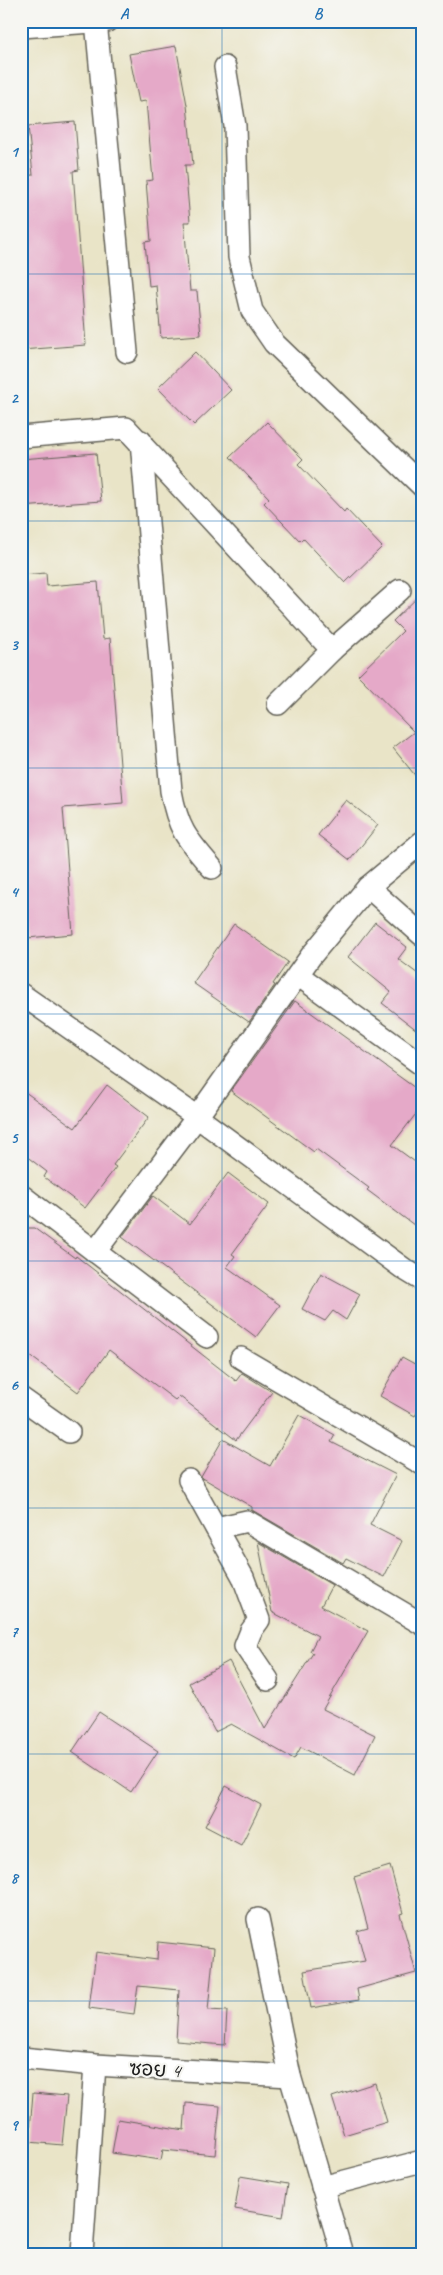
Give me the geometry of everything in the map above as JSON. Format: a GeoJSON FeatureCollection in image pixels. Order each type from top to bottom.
{"type":"FeatureCollection","features":[{"type":"Feature","properties":{"kind":"street"},"geometry":{"type":"LineString","coordinates":[[21,27],[100,22],[127,352]]}},
{"type":"Feature","properties":{"kind":"street"},"geometry":{"type":"LineString","coordinates":[[225,67],[235,126],[239,257],[252,311],[274,343],[422,486]]}},
{"type":"Feature","properties":{"kind":"street"},"geometry":{"type":"LineString","coordinates":[[21,437],[126,428],[141,441],[332,650]]}},
{"type":"Feature","properties":{"kind":"street"},"geometry":{"type":"LineString","coordinates":[[141,441],[171,791],[175,816],[185,836],[212,868]]}},
{"type":"Feature","properties":{"kind":"street"},"geometry":{"type":"LineString","coordinates":[[278,704],[332,650],[400,590]]}},
{"type":"Feature","properties":{"kind":"street"},"geometry":{"type":"LineString","coordinates":[[95,1252],[197,1117],[311,956],[368,887],[422,842]]}},
{"type":"Feature","properties":{"kind":"street"},"geometry":{"type":"LineString","coordinates":[[368,887],[422,935]]}},
{"type":"Feature","properties":{"kind":"street"},"geometry":{"type":"LineString","coordinates":[[298,975],[422,1065]]}},
{"type":"Feature","properties":{"kind":"street"},"geometry":{"type":"LineString","coordinates":[[21,994],[197,1117],[404,1269],[422,1280]]}},
{"type":"Feature","properties":{"kind":"street"},"geometry":{"type":"LineString","coordinates":[[21,1195],[207,1337]]}},
{"type":"Feature","properties":{"kind":"street"},"geometry":{"type":"LineString","coordinates":[[241,1358],[422,1464]]}},
{"type":"Feature","properties":{"kind":"street"},"geometry":{"type":"LineString","coordinates":[[21,1398],[69,1432]]}},
{"type":"Feature","properties":{"kind":"street"},"geometry":{"type":"LineString","coordinates":[[188,1480],[244,1577],[259,1620],[251,1630],[245,1646],[268,1680]]}},
{"type":"Feature","properties":{"kind":"street"},"geometry":{"type":"LineString","coordinates":[[216,1528],[248,1521],[419,1617]]}},
{"type":"Feature","properties":{"kind":"street"},"geometry":{"type":"LineString","coordinates":[[258,1919],[290,2076],[342,2254]]}},
{"type":"Feature","properties":{"kind":"street","name":"ซอย 4"},"geometry":{"type":"LineString","coordinates":[[21,2058],[95,2065],[290,2076]]}},
{"type":"Feature","properties":{"kind":"street"},"geometry":{"type":"LineString","coordinates":[[82,2254],[95,2065]]}},
{"type":"Feature","properties":{"kind":"street"},"geometry":{"type":"LineString","coordinates":[[322,2187],[422,2161]]}},
{"type":"Feature","properties":{"kind":"building"},"geometry":{"type":"Polygon","coordinates":[[[176,46],[187,105],[193,165],[185,165],[190,222],[184,222],[190,291],[197,291],[201,335],[161,338],[156,285],[149,286],[145,242],[151,241],[146,181],[153,180],[146,101],[139,102],[129,54],[176,46]]]}},
{"type":"Feature","properties":{"kind":"building"},"geometry":{"type":"Polygon","coordinates":[[[75,122],[79,170],[73,171],[86,345],[21,350],[21,176],[33,175],[28,126],[75,122]]]}},
{"type":"Feature","properties":{"kind":"building"},"geometry":{"type":"Polygon","coordinates":[[[195,352],[231,390],[194,425],[158,388],[195,352]]]}},
{"type":"Feature","properties":{"kind":"building"},"geometry":{"type":"Polygon","coordinates":[[[267,422],[303,459],[298,464],[344,512],[346,509],[382,547],[345,583],[303,538],[300,541],[264,503],[269,498],[230,457],[267,422]]]}},
{"type":"Feature","properties":{"kind":"building"},"geometry":{"type":"Polygon","coordinates":[[[96,453],[101,501],[21,507],[21,459],[96,453]]]}},
{"type":"Feature","properties":{"kind":"building"},"geometry":{"type":"Polygon","coordinates":[[[46,573],[47,586],[98,582],[103,639],[110,638],[123,803],[63,808],[73,934],[27,938],[21,868],[21,821],[23,820],[21,798],[21,575],[46,573]]]}},
{"type":"Feature","properties":{"kind":"building"},"geometry":{"type":"Polygon","coordinates":[[[422,593],[422,784],[393,748],[414,732],[358,675],[403,631],[393,621],[422,593]]]}},
{"type":"Feature","properties":{"kind":"building"},"geometry":{"type":"Polygon","coordinates":[[[346,800],[378,825],[350,860],[318,835],[346,800]]]}},
{"type":"Feature","properties":{"kind":"building"},"geometry":{"type":"Polygon","coordinates":[[[375,922],[407,947],[398,959],[422,977],[422,1034],[382,1003],[391,992],[348,957],[375,922]]]}},
{"type":"Feature","properties":{"kind":"building"},"geometry":{"type":"Polygon","coordinates":[[[234,924],[288,962],[273,984],[275,985],[249,1022],[193,983],[234,924]]]}},
{"type":"Feature","properties":{"kind":"building"},"geometry":{"type":"Polygon","coordinates":[[[295,1001],[422,1093],[422,1106],[392,1145],[422,1167],[422,1231],[367,1190],[369,1188],[316,1149],[314,1152],[231,1091],[295,1001]]]}},
{"type":"Feature","properties":{"kind":"building"},"geometry":{"type":"Polygon","coordinates":[[[107,1085],[149,1117],[113,1165],[116,1167],[85,1208],[44,1177],[47,1172],[21,1152],[21,1089],[75,1128],[107,1085]]]}},
{"type":"Feature","properties":{"kind":"building"},"geometry":{"type":"Polygon","coordinates":[[[228,1173],[269,1204],[232,1254],[235,1256],[227,1267],[280,1305],[256,1337],[122,1237],[153,1196],[190,1224],[228,1173]]]}},
{"type":"Feature","properties":{"kind":"building"},"geometry":{"type":"Polygon","coordinates":[[[21,1228],[34,1228],[75,1258],[76,1256],[236,1381],[242,1373],[272,1392],[236,1440],[179,1396],[175,1400],[109,1350],[78,1392],[21,1349],[21,1228]]]}},
{"type":"Feature","properties":{"kind":"building"},"geometry":{"type":"Polygon","coordinates":[[[321,1273],[360,1294],[346,1320],[333,1311],[325,1321],[302,1309],[321,1273]]]}},
{"type":"Feature","properties":{"kind":"building"},"geometry":{"type":"Polygon","coordinates":[[[402,1357],[422,1368],[422,1404],[415,1416],[380,1396],[402,1357]]]}},
{"type":"Feature","properties":{"kind":"building"},"geometry":{"type":"Polygon","coordinates":[[[299,1415],[335,1435],[331,1442],[396,1475],[370,1525],[402,1541],[384,1577],[346,1558],[343,1563],[252,1510],[252,1507],[201,1477],[223,1439],[270,1466],[299,1415]]]}},
{"type":"Feature","properties":{"kind":"building"},"geometry":{"type":"Polygon","coordinates":[[[258,1542],[332,1585],[321,1606],[368,1631],[323,1709],[375,1735],[355,1775],[301,1747],[294,1759],[231,1724],[215,1732],[189,1683],[229,1661],[265,1729],[313,1653],[310,1651],[318,1636],[272,1612],[258,1542]]]}},
{"type":"Feature","properties":{"kind":"building"},"geometry":{"type":"Polygon","coordinates":[[[99,1712],[158,1751],[131,1792],[72,1752],[99,1712]]]}},
{"type":"Feature","properties":{"kind":"building"},"geometry":{"type":"Polygon","coordinates":[[[226,1786],[261,1805],[241,1845],[205,1826],[226,1786]]]}},
{"type":"Feature","properties":{"kind":"building"},"geometry":{"type":"Polygon","coordinates":[[[390,1866],[403,1913],[400,1914],[416,1973],[357,1989],[359,2000],[311,2008],[304,1971],[365,1961],[357,1931],[368,1928],[354,1877],[390,1866]]]}},
{"type":"Feature","properties":{"kind":"building"},"geometry":{"type":"Polygon","coordinates":[[[158,1942],[214,1948],[208,2010],[227,2011],[225,2045],[176,2041],[179,1990],[138,1986],[134,2014],[89,2008],[96,1952],[157,1960],[158,1942]]]}},
{"type":"Feature","properties":{"kind":"building"},"geometry":{"type":"Polygon","coordinates":[[[375,2083],[387,2122],[344,2135],[332,2097],[375,2083]]]}},
{"type":"Feature","properties":{"kind":"building"},"geometry":{"type":"Polygon","coordinates":[[[33,2093],[67,2096],[62,2145],[29,2142],[33,2093]]]}},
{"type":"Feature","properties":{"kind":"building"},"geometry":{"type":"Polygon","coordinates":[[[186,2103],[220,2106],[215,2155],[163,2150],[161,2160],[112,2153],[118,2119],[184,2130],[186,2103]]]}},
{"type":"Feature","properties":{"kind":"building"},"geometry":{"type":"Polygon","coordinates":[[[240,2176],[288,2184],[283,2217],[235,2209],[240,2176]]]}}]}
